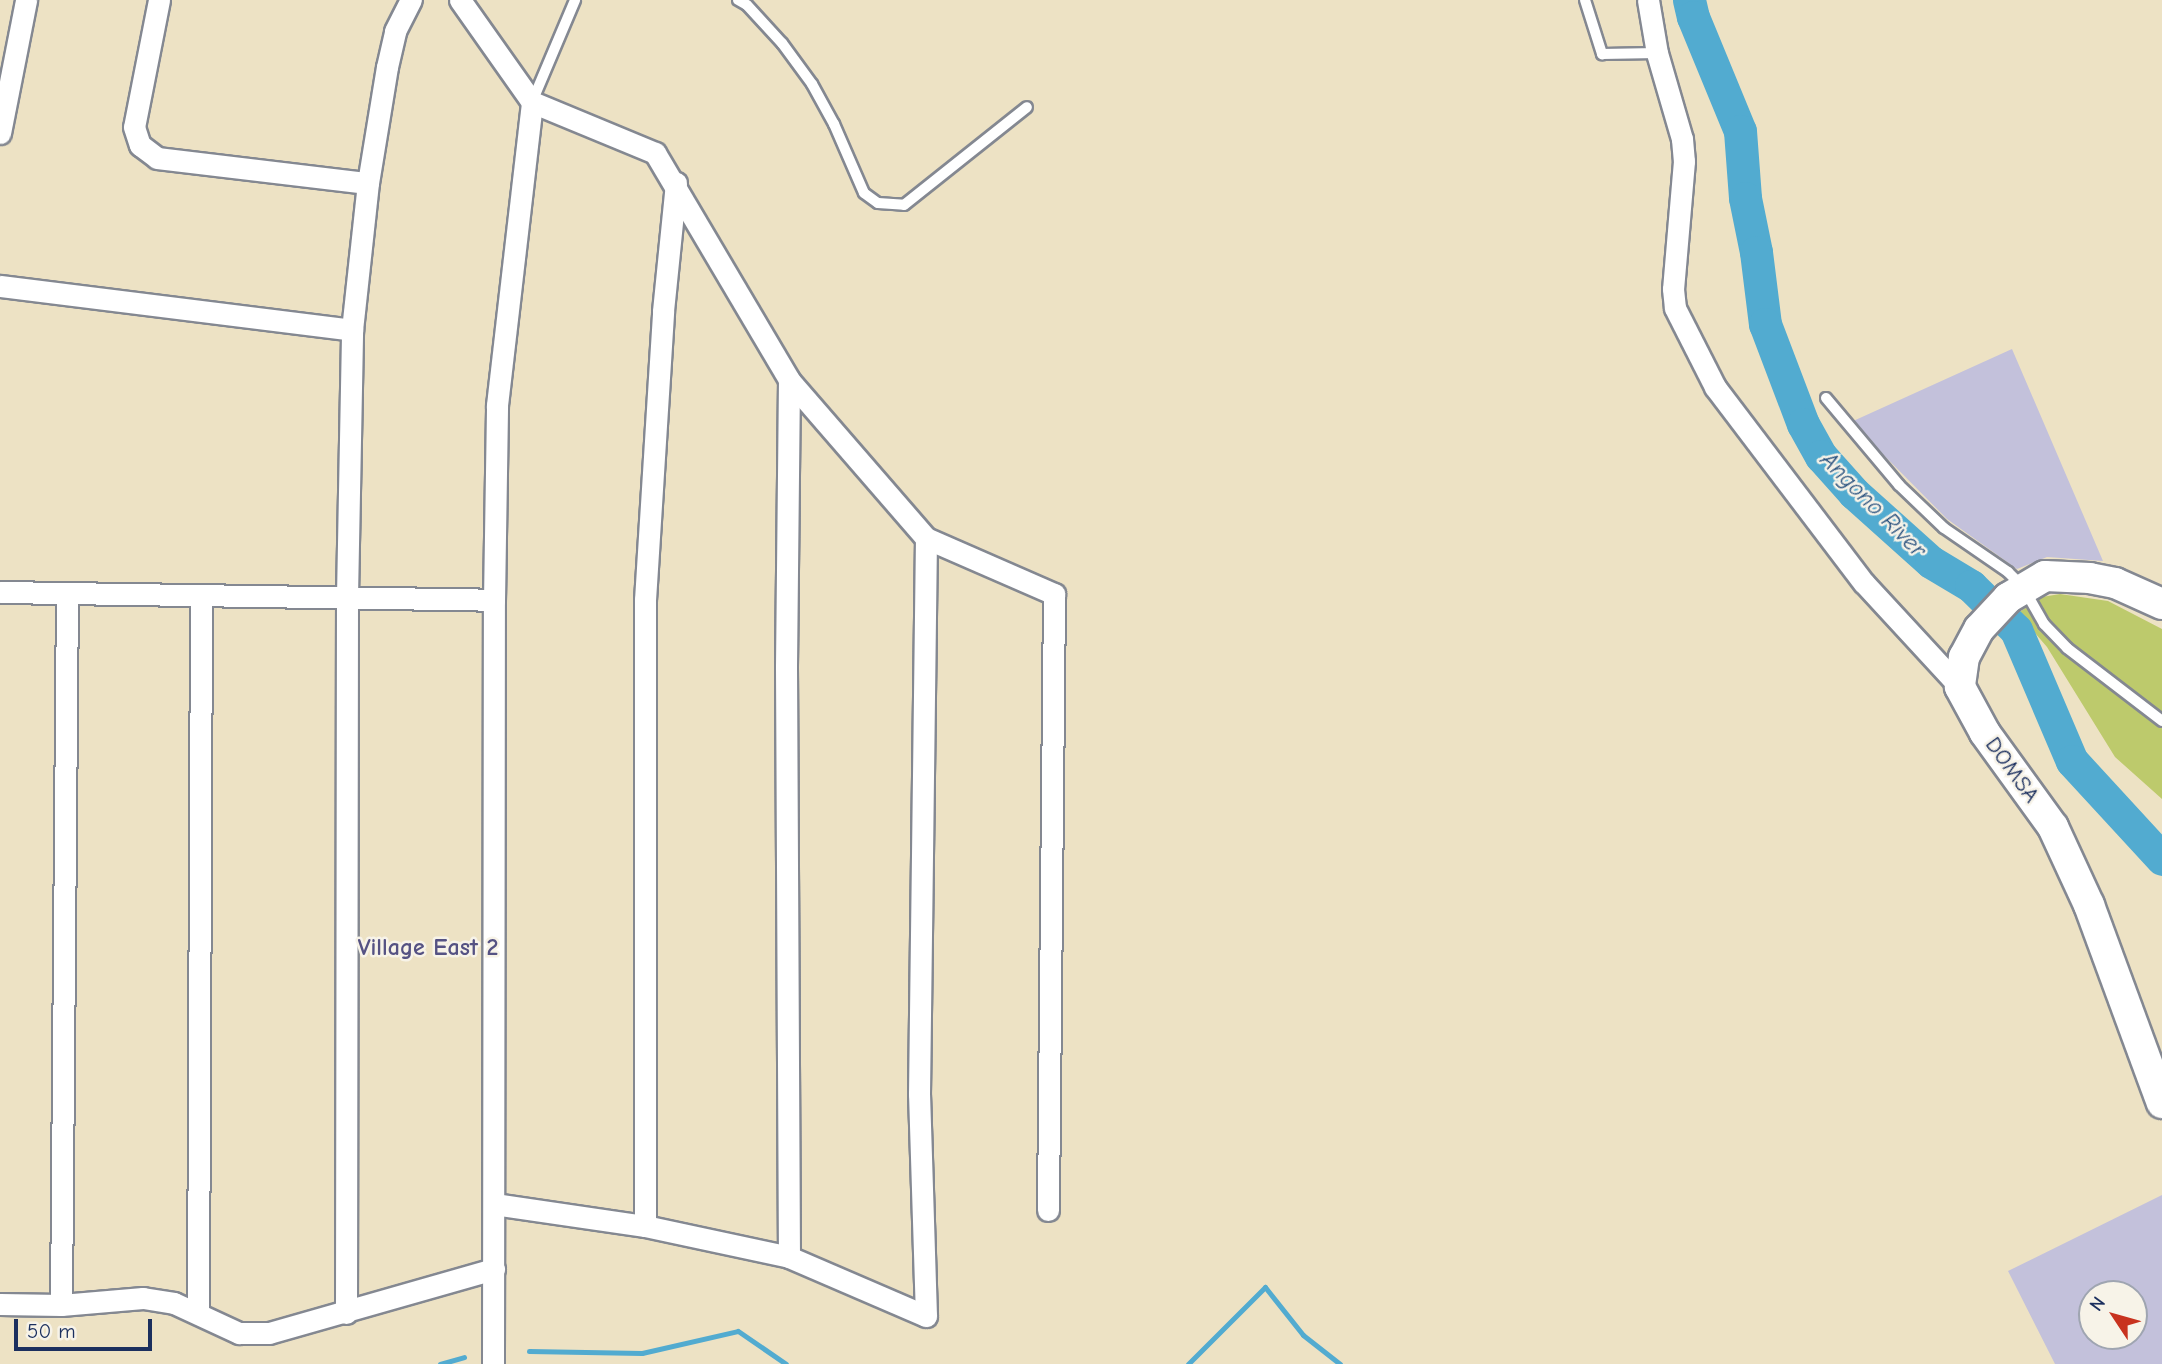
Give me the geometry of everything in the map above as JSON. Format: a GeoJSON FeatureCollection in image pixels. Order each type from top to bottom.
{"type":"FeatureCollection","features":[{"type":"Feature","properties":{"kind":"main road"},"geometry":{"type":"LineString","coordinates":[[1960,687],[1964,657],[1979,629],[2015,593],[2045,576],[2090,578],[2115,583],[2162,604]]}},
{"type":"Feature","properties":{"kind":"main road","name":"DOMSA"},"geometry":{"type":"LineString","coordinates":[[1960,687],[1985,733],[2053,827],[2089,905],[2162,1103]]}},
{"type":"Feature","properties":{"kind":"street"},"geometry":{"type":"LineString","coordinates":[[0,133],[26,0]]}},
{"type":"Feature","properties":{"kind":"street"},"geometry":{"type":"LineString","coordinates":[[159,0],[134,127],[140,145],[157,158],[368,183]]}},
{"type":"Feature","properties":{"kind":"street"},"geometry":{"type":"LineString","coordinates":[[346,1313],[347,596],[352,330],[368,183],[395,31],[411,0]]}},
{"type":"Feature","properties":{"kind":"street"},"geometry":{"type":"LineString","coordinates":[[460,0],[532,102],[655,153],[676,183],[789,380],[926,538],[1054,594],[1048,1210]]}},
{"type":"Feature","properties":{"kind":"street"},"geometry":{"type":"LineString","coordinates":[[1648,0],[1657,53],[1682,139],[1684,161],[1673,289],[1675,308],[1715,387],[1864,583],[1960,687]]}},
{"type":"Feature","properties":{"kind":"street"},"geometry":{"type":"LineString","coordinates":[[493,1364],[494,600],[497,405],[532,102]]}},
{"type":"Feature","properties":{"kind":"street"},"geometry":{"type":"LineString","coordinates":[[645,1226],[645,600],[663,312],[676,183]]}},
{"type":"Feature","properties":{"kind":"street"},"geometry":{"type":"LineString","coordinates":[[0,286],[352,330]]}},
{"type":"Feature","properties":{"kind":"street"},"geometry":{"type":"LineString","coordinates":[[789,380],[786,667],[789,1257]]}},
{"type":"Feature","properties":{"kind":"street"},"geometry":{"type":"LineString","coordinates":[[494,1204],[645,1226],[789,1257],[926,1316],[919,1094],[926,538]]}},
{"type":"Feature","properties":{"kind":"street"},"geometry":{"type":"LineString","coordinates":[[0,592],[494,600]]}},
{"type":"Feature","properties":{"kind":"street"},"geometry":{"type":"LineString","coordinates":[[61,1305],[67,593]]}},
{"type":"Feature","properties":{"kind":"street"},"geometry":{"type":"LineString","coordinates":[[198,1314],[201,595]]}},
{"type":"Feature","properties":{"kind":"street"},"geometry":{"type":"LineString","coordinates":[[0,1304],[61,1305],[142,1298],[174,1303],[239,1334],[269,1333],[494,1269]]}},
{"type":"Feature","properties":{"kind":"lane"},"geometry":{"type":"LineString","coordinates":[[532,102],[575,0]]}},
{"type":"Feature","properties":{"kind":"lane"},"geometry":{"type":"LineString","coordinates":[[1585,0],[1602,54],[1657,53]]}},
{"type":"Feature","properties":{"kind":"lane"},"geometry":{"type":"LineString","coordinates":[[746,2],[782,43],[812,84],[834,124],[864,193],[878,203],[905,205],[1027,107]]}},
{"type":"Feature","properties":{"kind":"lane"},"geometry":{"type":"LineString","coordinates":[[1826,398],[1899,485],[1944,528],[2008,572],[2015,593],[2067,648],[2162,721]]}},
{"type":"Feature","properties":{"kind":"shaded area"},"geometry":{"type":"Polygon","coordinates":[[[2012,349],[2103,561],[2047,557],[2017,569],[1947,519],[1851,422],[2012,349]]]}},
{"type":"Feature","properties":{"kind":"shaded area"},"geometry":{"type":"Polygon","coordinates":[[[2162,1195],[2162,1364],[2055,1364],[2008,1271],[2162,1195]]]}},
{"type":"Feature","properties":{"kind":"green space"},"geometry":{"type":"Polygon","coordinates":[[[2060,594],[2108,601],[2162,629],[2162,799],[2115,757],[2047,647],[2018,613],[2042,597],[2060,594]]]}},
{"type":"Feature","properties":{"kind":"waterway","name":"Angono River"},"geometry":{"type":"LineString","coordinates":[[1689,0],[1693,17],[1740,131],[1745,198],[1756,252],[1765,324],[1803,424],[1821,456],[1854,493],[1931,562],[1971,586],[2016,630],[2072,761],[2162,859]]}},
{"type":"Feature","properties":{"kind":"waterway"},"geometry":{"type":"LineString","coordinates":[[1188,1364],[1265,1287],[1303,1335],[1340,1364]]}},
{"type":"Feature","properties":{"kind":"waterway"},"geometry":{"type":"LineString","coordinates":[[529,1351],[642,1353],[738,1331],[786,1364]]}},
{"type":"Feature","properties":{"kind":"waterway"},"geometry":{"type":"LineString","coordinates":[[440,1364],[464,1357]]}},
{"type":"Feature","properties":{"kind":"district","name":"Village East 2"},"geometry":{"type":"Point","coordinates":[428,948]}}]}
